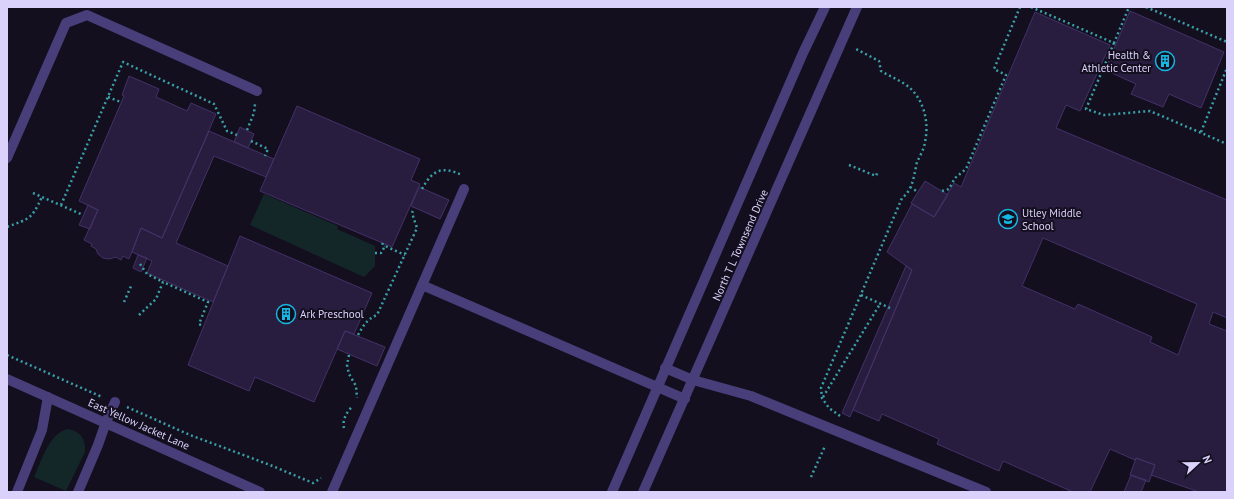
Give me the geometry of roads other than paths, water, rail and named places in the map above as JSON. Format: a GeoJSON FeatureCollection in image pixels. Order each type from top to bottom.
{"type":"FeatureCollection","features":[{"type":"Feature","properties":{"kind":"street","name":"North T L Townsend Drive"},"geometry":{"type":"LineString","coordinates":[[612,492],[800,60],[825,7]]}},
{"type":"Feature","properties":{"kind":"street","name":"North T L Townsend Drive"},"geometry":{"type":"LineString","coordinates":[[644,492],[857,7]]}},
{"type":"Feature","properties":{"kind":"street"},"geometry":{"type":"LineString","coordinates":[[7,158],[66,23],[87,15],[257,91]]}},
{"type":"Feature","properties":{"kind":"street"},"geometry":{"type":"LineString","coordinates":[[332,492],[464,189]]}},
{"type":"Feature","properties":{"kind":"street"},"geometry":{"type":"LineString","coordinates":[[422,285],[685,399]]}},
{"type":"Feature","properties":{"kind":"street"},"geometry":{"type":"LineString","coordinates":[[665,368],[693,380],[751,396],[986,492]]}},
{"type":"Feature","properties":{"kind":"street","name":"East Yellow Jacket Lane"},"geometry":{"type":"LineString","coordinates":[[7,379],[260,492]]}},
{"type":"Feature","properties":{"kind":"street"},"geometry":{"type":"LineString","coordinates":[[17,492],[42,430],[48,397]]}},
{"type":"Feature","properties":{"kind":"street"},"geometry":{"type":"LineString","coordinates":[[78,492],[115,402]]}},
{"type":"Feature","properties":{"kind":"place","name":"Health & Athletic Center"},"geometry":{"type":"Point","coordinates":[1165,61]}},
{"type":"Feature","properties":{"kind":"place","name":"Utley Middle School"},"geometry":{"type":"Point","coordinates":[1008,219]}},
{"type":"Feature","properties":{"kind":"place","name":"Ark Preschool"},"geometry":{"type":"Point","coordinates":[286,314]}}]}
